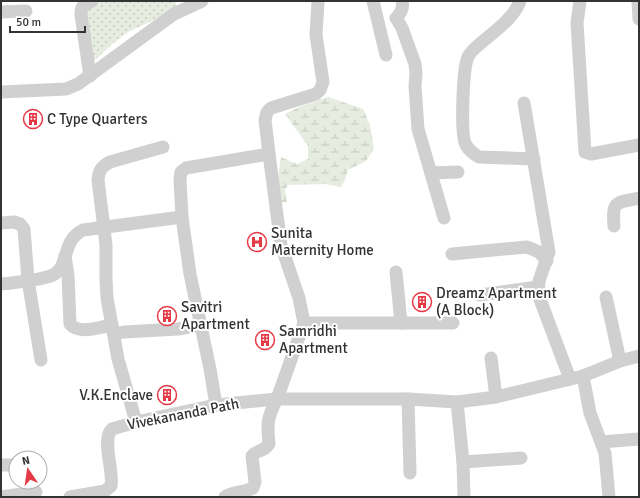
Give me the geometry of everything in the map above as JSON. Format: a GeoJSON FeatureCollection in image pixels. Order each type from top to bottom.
{"type":"FeatureCollection","features":[{"type":"Feature","properties":{"kind":"street"},"geometry":{"type":"LineString","coordinates":[[90,76],[81,10],[84,5],[92,1]]}},
{"type":"Feature","properties":{"kind":"street"},"geometry":{"type":"LineString","coordinates":[[1,92],[66,89],[78,84],[174,14],[183,5],[202,1]]}},
{"type":"Feature","properties":{"kind":"street"},"geometry":{"type":"LineString","coordinates":[[225,497],[230,494],[247,491],[253,488],[255,482],[252,456],[254,453],[263,450],[269,444],[267,426],[268,419],[277,399],[304,323],[299,298],[281,245],[277,224],[265,120],[267,112],[271,108],[316,94],[320,90],[323,82],[316,35],[318,1]]}},
{"type":"Feature","properties":{"kind":"street"},"geometry":{"type":"LineString","coordinates":[[373,1],[386,55]]}},
{"type":"Feature","properties":{"kind":"street"},"geometry":{"type":"LineString","coordinates":[[402,1],[403,5],[401,12],[396,18],[402,28],[415,64],[416,72],[414,86],[418,129],[444,218]]}},
{"type":"Feature","properties":{"kind":"street"},"geometry":{"type":"LineString","coordinates":[[520,1],[504,23],[476,47],[468,56],[464,77],[463,135],[465,144],[472,153],[479,157],[534,159]]}},
{"type":"Feature","properties":{"kind":"street"},"geometry":{"type":"LineString","coordinates":[[580,1],[577,23],[585,152],[591,154],[639,144]]}},
{"type":"Feature","properties":{"kind":"street"},"geometry":{"type":"LineString","coordinates":[[638,1],[639,19]]}},
{"type":"Feature","properties":{"kind":"street"},"geometry":{"type":"LineString","coordinates":[[1,12],[26,11]]}},
{"type":"Feature","properties":{"kind":"street"},"geometry":{"type":"LineString","coordinates":[[524,102],[549,252],[539,281],[538,294],[570,379]]}},
{"type":"Feature","properties":{"kind":"street"},"geometry":{"type":"LineString","coordinates":[[136,422],[124,383],[113,330],[106,279],[104,227],[98,180],[99,171],[102,166],[110,162],[163,147]]}},
{"type":"Feature","properties":{"kind":"street"},"geometry":{"type":"LineString","coordinates":[[216,406],[210,369],[190,274],[182,217],[181,172],[186,168],[269,154]]}},
{"type":"Feature","properties":{"kind":"street"},"geometry":{"type":"LineString","coordinates":[[431,173],[458,172]]}},
{"type":"Feature","properties":{"kind":"street"},"geometry":{"type":"LineString","coordinates":[[614,226],[613,209],[616,204],[639,198]]}},
{"type":"Feature","properties":{"kind":"street"},"geometry":{"type":"LineString","coordinates":[[1,284],[44,278],[54,274],[59,270],[71,239],[83,230],[182,217]]}},
{"type":"Feature","properties":{"kind":"street"},"geometry":{"type":"LineString","coordinates":[[1,223],[14,222],[20,224],[24,229],[28,280],[41,360]]}},
{"type":"Feature","properties":{"kind":"street"},"geometry":{"type":"LineString","coordinates":[[452,254],[527,247],[539,252],[547,261]]}},
{"type":"Feature","properties":{"kind":"street"},"geometry":{"type":"LineString","coordinates":[[65,256],[68,275],[70,324],[73,328],[124,332],[178,329],[200,324]]}},
{"type":"Feature","properties":{"kind":"street"},"geometry":{"type":"LineString","coordinates":[[396,272],[401,323]]}},
{"type":"Feature","properties":{"kind":"street"},"geometry":{"type":"LineString","coordinates":[[480,295],[538,287]]}},
{"type":"Feature","properties":{"kind":"street"},"geometry":{"type":"LineString","coordinates":[[606,297],[620,361]]}},
{"type":"Feature","properties":{"kind":"street"},"geometry":{"type":"LineString","coordinates":[[304,323],[453,323]]}},
{"type":"Feature","properties":{"kind":"street","name":"Vivekananda Path"},"geometry":{"type":"LineString","coordinates":[[70,497],[105,491],[108,489],[112,482],[107,441],[109,431],[117,427],[136,422],[216,406],[277,399],[408,399],[457,402],[496,397],[583,376],[620,361],[639,356]]}},
{"type":"Feature","properties":{"kind":"street"},"geometry":{"type":"LineString","coordinates":[[491,358],[496,397]]}},
{"type":"Feature","properties":{"kind":"street"},"geometry":{"type":"LineString","coordinates":[[583,376],[590,413],[605,452],[608,497]]}},
{"type":"Feature","properties":{"kind":"street"},"geometry":{"type":"LineString","coordinates":[[408,399],[410,473]]}},
{"type":"Feature","properties":{"kind":"street"},"geometry":{"type":"LineString","coordinates":[[457,402],[463,462],[464,497]]}},
{"type":"Feature","properties":{"kind":"street"},"geometry":{"type":"LineString","coordinates":[[601,442],[639,439]]}},
{"type":"Feature","properties":{"kind":"street"},"geometry":{"type":"LineString","coordinates":[[463,462],[520,458]]}},
{"type":"Feature","properties":{"kind":"street"},"geometry":{"type":"LineString","coordinates":[[1,497],[36,490]]}},
{"type":"Feature","properties":{"kind":"green space"},"geometry":{"type":"Polygon","coordinates":[[[103,1],[175,1],[177,6],[156,19],[128,32],[112,44],[90,65],[83,13],[94,4],[103,1]]]}},
{"type":"Feature","properties":{"kind":"green space"},"geometry":{"type":"Polygon","coordinates":[[[328,97],[363,109],[370,125],[374,149],[366,161],[348,170],[341,187],[325,184],[289,185],[285,189],[287,202],[274,203],[281,157],[297,164],[308,159],[308,146],[285,114],[299,107],[328,97]]]}},
{"type":"Feature","properties":{"kind":"place","name":"C Type Quarters"},"geometry":{"type":"Point","coordinates":[33,119]}},
{"type":"Feature","properties":{"kind":"place","name":"Sunita Maternity Home"},"geometry":{"type":"Point","coordinates":[257,242]}},
{"type":"Feature","properties":{"kind":"place","name":"Dreamz Apartment (A Block)"},"geometry":{"type":"Point","coordinates":[422,302]}},
{"type":"Feature","properties":{"kind":"place","name":"Savitri Apartment"},"geometry":{"type":"Point","coordinates":[167,316]}},
{"type":"Feature","properties":{"kind":"place","name":"Samridhi Apartment"},"geometry":{"type":"Point","coordinates":[265,340]}},
{"type":"Feature","properties":{"kind":"place","name":"V.K.Enclave"},"geometry":{"type":"Point","coordinates":[167,395]}}]}
